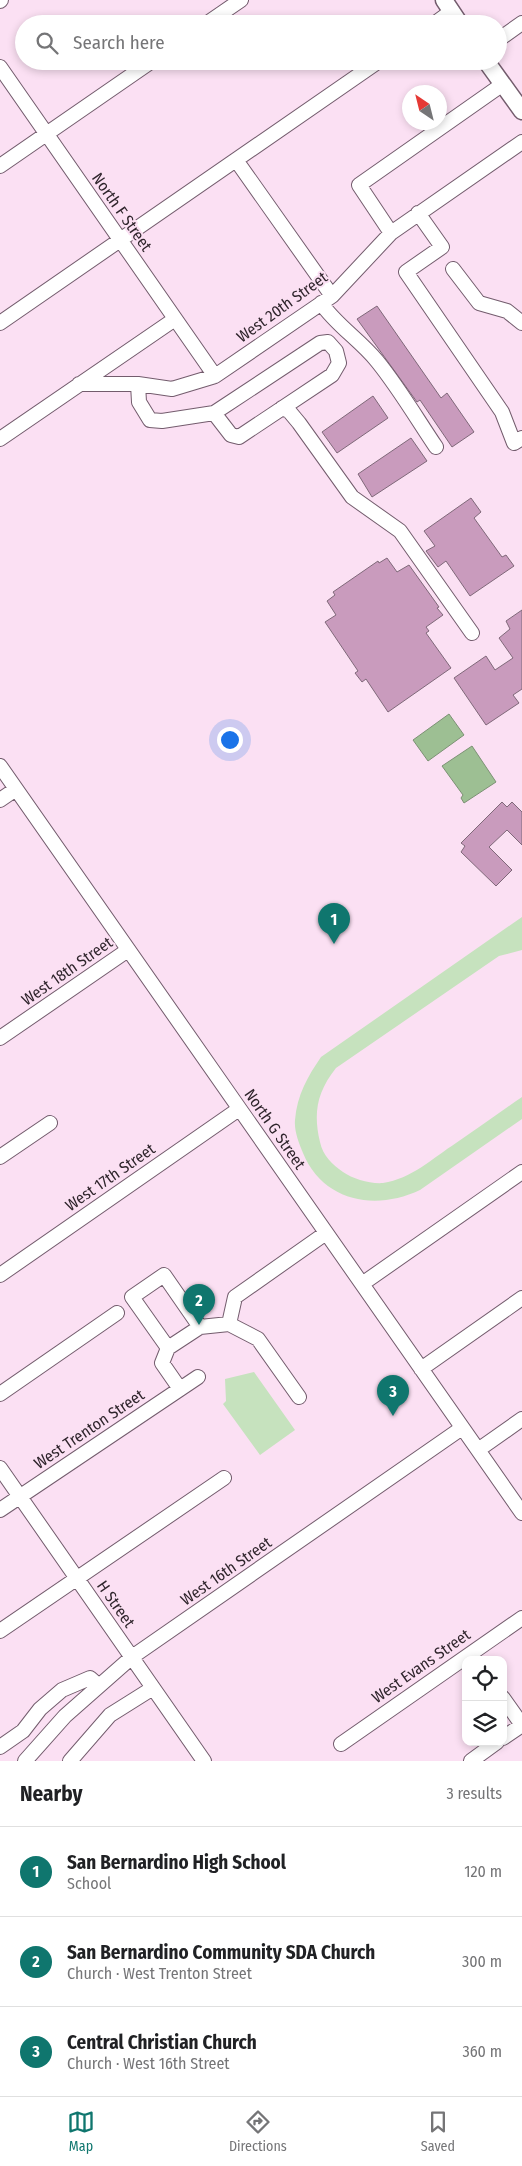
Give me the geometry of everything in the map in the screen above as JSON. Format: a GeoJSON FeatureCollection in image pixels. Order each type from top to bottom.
{"type":"FeatureCollection","features":[{"type":"Feature","properties":{"kind":"main road"},"geometry":{"type":"LineString","coordinates":[[493,70],[522,111]]}},
{"type":"Feature","properties":{"kind":"street"},"geometry":{"type":"LineString","coordinates":[[219,15],[241,0]]}},
{"type":"Feature","properties":{"kind":"street"},"geometry":{"type":"LineString","coordinates":[[507,34],[522,23]]}},
{"type":"Feature","properties":{"kind":"street","name":"North F Street"},"geometry":{"type":"LineString","coordinates":[[0,67],[215,376]]}},
{"type":"Feature","properties":{"kind":"street"},"geometry":{"type":"LineString","coordinates":[[0,166],[139,70]]}},
{"type":"Feature","properties":{"kind":"street"},"geometry":{"type":"LineString","coordinates":[[0,323],[366,70]]}},
{"type":"Feature","properties":{"kind":"street"},"geometry":{"type":"LineString","coordinates":[[391,233],[359,185],[503,84]]}},
{"type":"Feature","properties":{"kind":"street","name":"West 20th Street"},"geometry":{"type":"LineString","coordinates":[[79,384],[138,384],[172,389],[215,376],[326,300],[391,233],[522,142]]}},
{"type":"Feature","properties":{"kind":"street"},"geometry":{"type":"LineString","coordinates":[[236,160],[326,300],[330,316],[377,361],[436,447]]}},
{"type":"Feature","properties":{"kind":"street"},"geometry":{"type":"LineString","coordinates":[[418,213],[442,247],[406,272],[502,412],[518,440]]}},
{"type":"Feature","properties":{"kind":"street"},"geometry":{"type":"LineString","coordinates":[[453,269],[480,303],[507,311],[522,324]]}},
{"type":"Feature","properties":{"kind":"street"},"geometry":{"type":"LineString","coordinates":[[0,439],[175,319]]}},
{"type":"Feature","properties":{"kind":"street"},"geometry":{"type":"LineString","coordinates":[[328,342],[339,324]]}},
{"type":"Feature","properties":{"kind":"street"},"geometry":{"type":"LineString","coordinates":[[214,414],[231,435],[239,437],[332,375],[339,363],[336,351],[328,342]]}},
{"type":"Feature","properties":{"kind":"street"},"geometry":{"type":"LineString","coordinates":[[138,384],[139,402],[150,420],[162,421],[214,414],[320,343],[328,342]]}},
{"type":"Feature","properties":{"kind":"street"},"geometry":{"type":"LineString","coordinates":[[282,408],[289,411],[299,423],[352,497],[400,531],[472,633]]}},
{"type":"Feature","properties":{"kind":"street","name":"North G Street"},"geometry":{"type":"LineString","coordinates":[[0,766],[522,1513]]}},
{"type":"Feature","properties":{"kind":"street"},"geometry":{"type":"LineString","coordinates":[[0,800],[16,789]]}},
{"type":"Feature","properties":{"kind":"street","name":"West 18th Street"},"geometry":{"type":"LineString","coordinates":[[0,1038],[128,950]]}},
{"type":"Feature","properties":{"kind":"street","name":"West 17th Street"},"geometry":{"type":"LineString","coordinates":[[0,1275],[240,1109]]}},
{"type":"Feature","properties":{"kind":"street"},"geometry":{"type":"LineString","coordinates":[[0,1157],[50,1123]]}},
{"type":"Feature","properties":{"kind":"street"},"geometry":{"type":"LineString","coordinates":[[362,1284],[522,1172]]}},
{"type":"Feature","properties":{"kind":"street"},"geometry":{"type":"LineString","coordinates":[[229,1324],[235,1297],[326,1233]]}},
{"type":"Feature","properties":{"kind":"street"},"geometry":{"type":"LineString","coordinates":[[168,1348],[132,1297],[164,1275],[200,1326]]}},
{"type":"Feature","properties":{"kind":"street"},"geometry":{"type":"LineString","coordinates":[[421,1368],[522,1298]]}},
{"type":"Feature","properties":{"kind":"street"},"geometry":{"type":"LineString","coordinates":[[0,1394],[117,1313]]}},
{"type":"Feature","properties":{"kind":"street"},"geometry":{"type":"LineString","coordinates":[[180,1389],[162,1363],[168,1348],[200,1326],[229,1324],[258,1339],[299,1397]]}},
{"type":"Feature","properties":{"kind":"street","name":"West Trenton Street"},"geometry":{"type":"LineString","coordinates":[[0,1510],[198,1377]]}},
{"type":"Feature","properties":{"kind":"street"},"geometry":{"type":"LineString","coordinates":[[478,1450],[522,1419]]}},
{"type":"Feature","properties":{"kind":"street","name":"West 16th Street"},"geometry":{"type":"LineString","coordinates":[[26,1761],[65,1716],[132,1657],[462,1428]]}},
{"type":"Feature","properties":{"kind":"street","name":"H Street"},"geometry":{"type":"LineString","coordinates":[[0,1468],[204,1761]]}},
{"type":"Feature","properties":{"kind":"street"},"geometry":{"type":"LineString","coordinates":[[0,1631],[224,1478]]}},
{"type":"Feature","properties":{"kind":"street","name":"West Evans Street"},"geometry":{"type":"LineString","coordinates":[[473,1656],[522,1618]]}},
{"type":"Feature","properties":{"kind":"street","name":"West Evans Street"},"geometry":{"type":"LineString","coordinates":[[341,1744],[462,1663]]}},
{"type":"Feature","properties":{"kind":"street"},"geometry":{"type":"LineString","coordinates":[[0,1747],[23,1731],[40,1709],[62,1690],[90,1678],[98,1685]]}},
{"type":"Feature","properties":{"kind":"street"},"geometry":{"type":"LineString","coordinates":[[70,1761],[110,1716],[153,1688]]}},
{"type":"Feature","properties":{"kind":"street"},"geometry":{"type":"LineString","coordinates":[[507,1704],[522,1725],[507,1735]]}},
{"type":"Feature","properties":{"kind":"street"},"geometry":{"type":"LineString","coordinates":[[471,1761],[492,1746]]}},
{"type":"Feature","properties":{"kind":"shaded area"},"geometry":{"type":"Polygon","coordinates":[[[449,714],[464,735],[428,761],[413,740],[449,714]]]}},
{"type":"Feature","properties":{"kind":"shaded area"},"geometry":{"type":"Polygon","coordinates":[[[472,746],[496,782],[464,803],[461,798],[463,795],[442,766],[472,746]]]}},
{"type":"Feature","properties":{"kind":"shaded area"},"geometry":{"type":"Polygon","coordinates":[[[522,917],[522,950],[499,956],[336,1068],[321,1094],[318,1103],[317,1122],[321,1147],[332,1163],[352,1177],[367,1182],[383,1183],[412,1173],[522,1097],[522,1119],[420,1190],[386,1200],[352,1198],[337,1192],[312,1170],[297,1137],[295,1124],[296,1111],[301,1094],[321,1057],[522,917]]]}},
{"type":"Feature","properties":{"kind":"shaded area"},"geometry":{"type":"Polygon","coordinates":[[[254,1372],[295,1430],[260,1455],[223,1404],[226,1401],[225,1379],[254,1372]]]}},
{"type":"Feature","properties":{"kind":"building"},"geometry":{"type":"Polygon","coordinates":[[[377,306],[441,398],[447,393],[474,432],[452,447],[420,400],[417,402],[357,319],[377,306]]]}},
{"type":"Feature","properties":{"kind":"building"},"geometry":{"type":"Polygon","coordinates":[[[373,396],[388,418],[337,453],[322,432],[373,396]]]}},
{"type":"Feature","properties":{"kind":"building"},"geometry":{"type":"Polygon","coordinates":[[[411,438],[427,461],[372,497],[358,474],[411,438]]]}},
{"type":"Feature","properties":{"kind":"building"},"geometry":{"type":"Polygon","coordinates":[[[471,498],[481,512],[474,518],[502,557],[506,555],[514,566],[470,596],[446,561],[438,567],[426,551],[435,546],[424,531],[471,498]]]}},
{"type":"Feature","properties":{"kind":"building"},"geometry":{"type":"Polygon","coordinates":[[[387,558],[397,572],[409,565],[439,607],[437,608],[443,615],[426,627],[429,631],[426,633],[451,668],[388,712],[366,679],[362,682],[355,673],[358,671],[325,622],[336,615],[327,601],[335,595],[333,592],[378,561],[379,563],[387,558]]]}},
{"type":"Feature","properties":{"kind":"building"},"geometry":{"type":"Polygon","coordinates":[[[522,610],[522,689],[513,695],[519,703],[486,725],[454,678],[486,656],[495,670],[513,658],[499,638],[510,629],[506,621],[522,610]]]}},
{"type":"Feature","properties":{"kind":"building"},"geometry":{"type":"Polygon","coordinates":[[[502,802],[507,807],[512,802],[522,812],[522,845],[507,830],[489,847],[512,870],[496,886],[461,852],[465,846],[461,843],[502,802]]]}},
{"type":"Feature","properties":{"kind":"place","name":"San Bernardino High School"},"geometry":{"type":"Point","coordinates":[334,944]}},
{"type":"Feature","properties":{"kind":"place","name":"San Bernardino Community SDA Church"},"geometry":{"type":"Point","coordinates":[199,1325]}},
{"type":"Feature","properties":{"kind":"place","name":"Central Christian Church"},"geometry":{"type":"Point","coordinates":[393,1416]}}]}
